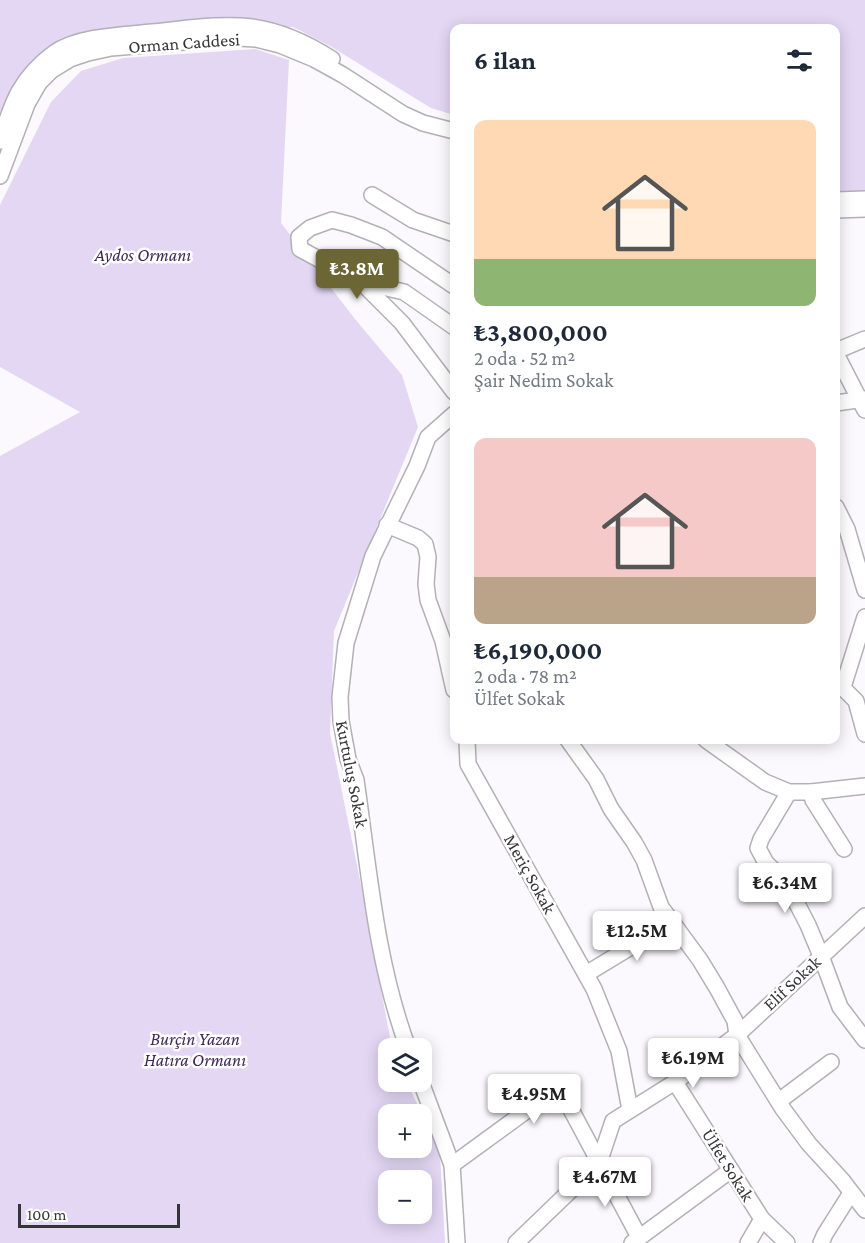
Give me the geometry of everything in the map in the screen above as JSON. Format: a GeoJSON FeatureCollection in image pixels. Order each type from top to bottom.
{"type":"FeatureCollection","features":[{"type":"Feature","properties":{"kind":"street","name":"Orman Caddesi"},"geometry":{"type":"LineString","coordinates":[[0,141],[17,94],[27,78],[56,51],[78,42],[102,37],[226,26],[253,27],[289,36],[309,44],[412,108],[450,119]]}},
{"type":"Feature","properties":{"kind":"street","name":"Orman Caddesi"},"geometry":{"type":"LineString","coordinates":[[0,176],[27,104],[39,83],[52,69],[70,59],[111,48],[220,37],[256,39],[280,45],[314,59],[403,114],[423,123],[450,130]]}},
{"type":"Feature","properties":{"kind":"street"},"geometry":{"type":"LineString","coordinates":[[372,195],[413,219],[450,233]]}},
{"type":"Feature","properties":{"kind":"street"},"geometry":{"type":"LineString","coordinates":[[840,200],[865,199]]}},
{"type":"Feature","properties":{"kind":"street"},"geometry":{"type":"LineString","coordinates":[[840,210],[865,209]]}},
{"type":"Feature","properties":{"kind":"street"},"geometry":{"type":"LineString","coordinates":[[450,283],[382,237],[351,225],[332,220],[310,228],[299,237],[300,249],[361,282],[404,292],[450,324]]}},
{"type":"Feature","properties":{"kind":"street"},"geometry":{"type":"LineString","coordinates":[[361,282],[402,323],[450,387]]}},
{"type":"Feature","properties":{"kind":"street"},"geometry":{"type":"LineString","coordinates":[[840,350],[865,339]]}},
{"type":"Feature","properties":{"kind":"street"},"geometry":{"type":"LineString","coordinates":[[840,360],[863,403],[840,404]]}},
{"type":"Feature","properties":{"kind":"street","name":"Kurtuluş Sokak"},"geometry":{"type":"LineString","coordinates":[[405,1038],[379,947],[356,780],[348,759],[341,721],[340,697],[346,643],[373,556],[417,466],[428,437],[450,418]]}},
{"type":"Feature","properties":{"kind":"street"},"geometry":{"type":"LineString","coordinates":[[840,519],[847,529],[865,590]]}},
{"type":"Feature","properties":{"kind":"street"},"geometry":{"type":"LineString","coordinates":[[387,525],[418,538],[424,544],[428,557],[426,584],[428,600],[443,641],[450,672]]}},
{"type":"Feature","properties":{"kind":"street"},"geometry":{"type":"LineString","coordinates":[[840,681],[865,617]]}},
{"type":"Feature","properties":{"kind":"street"},"geometry":{"type":"LineString","coordinates":[[840,685],[861,701],[865,734]]}},
{"type":"Feature","properties":{"kind":"street","name":"Meriç Sokak"},"geometry":{"type":"LineString","coordinates":[[467,744],[468,764],[594,989],[620,1051],[630,1110]]}},
{"type":"Feature","properties":{"kind":"street"},"geometry":{"type":"LineString","coordinates":[[571,744],[596,779],[611,810],[634,842],[644,860],[661,906],[717,988],[735,1021],[738,1035],[779,1101],[809,1144],[842,1180],[865,1210]]}},
{"type":"Feature","properties":{"kind":"street"},"geometry":{"type":"LineString","coordinates":[[712,744],[765,782],[789,792],[865,786]]}},
{"type":"Feature","properties":{"kind":"street"},"geometry":{"type":"LineString","coordinates":[[789,792],[758,848],[766,863],[785,881],[808,925],[840,1007],[865,1040]]}},
{"type":"Feature","properties":{"kind":"street"},"geometry":{"type":"LineString","coordinates":[[811,792],[813,800],[844,849]]}},
{"type":"Feature","properties":{"kind":"street","name":"Elif Sokak"},"geometry":{"type":"LineString","coordinates":[[516,1243],[599,1163],[613,1120],[675,1082],[738,1035],[821,956],[864,919]]}},
{"type":"Feature","properties":{"kind":"street"},"geometry":{"type":"LineString","coordinates":[[586,974],[672,922]]}},
{"type":"Feature","properties":{"kind":"street"},"geometry":{"type":"LineString","coordinates":[[779,1101],[831,1062]]}},
{"type":"Feature","properties":{"kind":"street","name":"Ülfet Sokak"},"geometry":{"type":"LineString","coordinates":[[675,1082],[762,1219],[787,1243]]}},
{"type":"Feature","properties":{"kind":"street"},"geometry":{"type":"LineString","coordinates":[[452,1165],[559,1087],[599,1163],[635,1240],[731,1170]]}},
{"type":"Feature","properties":{"kind":"street"},"geometry":{"type":"LineString","coordinates":[[425,1092],[452,1165],[458,1243]]}},
{"type":"Feature","properties":{"kind":"street"},"geometry":{"type":"LineString","coordinates":[[821,1243],[851,1193]]}},
{"type":"Feature","properties":{"kind":"street"},"geometry":{"type":"LineString","coordinates":[[748,1243],[762,1219]]}},
{"type":"Feature","properties":{"kind":"green space"},"geometry":{"type":"Polygon","coordinates":[[[0,0],[865,0],[865,192],[840,193],[840,24],[450,24],[450,114],[431,108],[330,46],[293,27],[150,27],[30,82],[0,150],[0,0]]]}},
{"type":"Feature","properties":{"kind":"green space","name":"Burçin Yazan Hatıra Ormanı"},"geometry":{"type":"Polygon","coordinates":[[[255,49],[289,60],[281,223],[355,319],[402,375],[418,427],[334,631],[330,733],[390,1038],[378,1038],[378,1092],[412,1092],[417,1104],[378,1104],[378,1158],[432,1158],[432,1137],[440,1154],[445,1243],[0,1243],[0,456],[80,412],[0,367],[0,205],[51,102],[81,71],[123,58],[255,49]]]}},
{"type":"Feature","properties":{"kind":"park label","name":"Aydos Ormanı"},"geometry":{"type":"Point","coordinates":[143,255]}}]}
